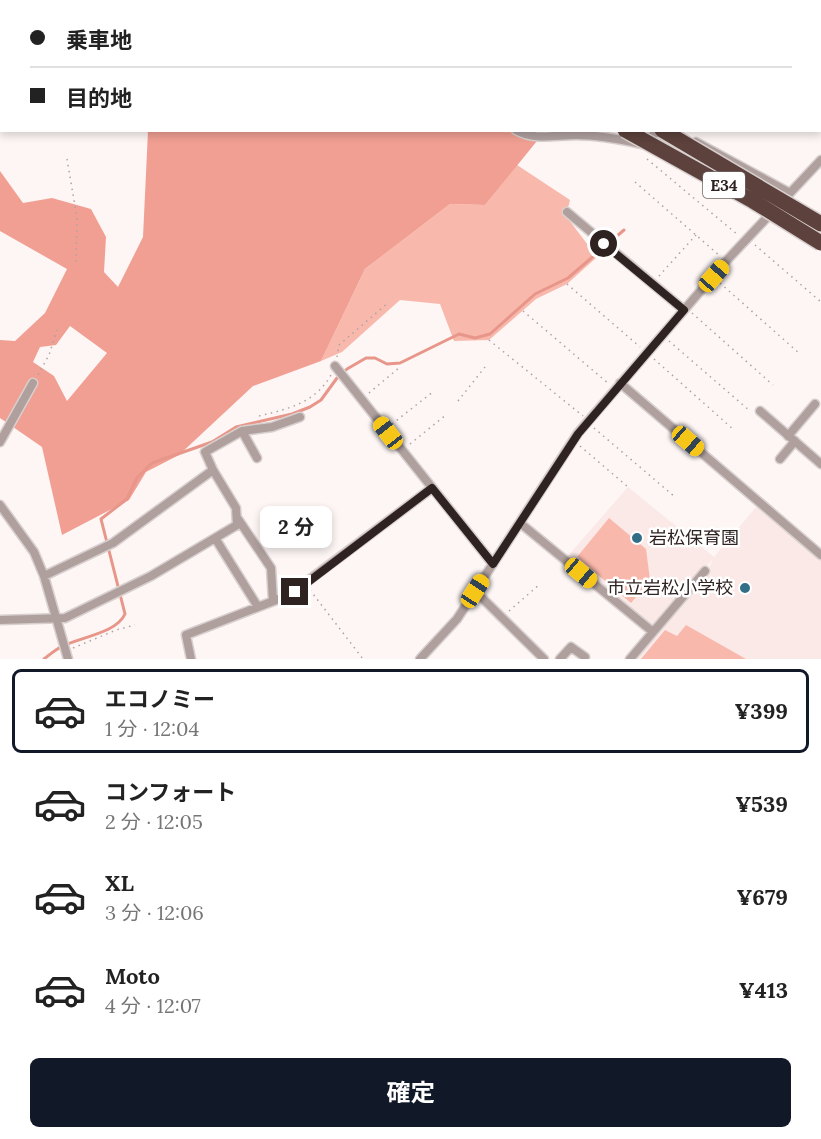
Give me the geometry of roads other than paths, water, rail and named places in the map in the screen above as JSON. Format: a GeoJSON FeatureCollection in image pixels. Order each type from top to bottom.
{"type":"FeatureCollection","features":[{"type":"Feature","properties":{"kind":"highway","name":"E34"},"geometry":{"type":"LineString","coordinates":[[629,132],[753,201],[821,243]]}},
{"type":"Feature","properties":{"kind":"highway","name":"E34"},"geometry":{"type":"LineString","coordinates":[[664,132],[821,224]]}},
{"type":"Feature","properties":{"kind":"street"},"geometry":{"type":"LineString","coordinates":[[520,132],[530,137],[609,136],[641,144],[658,132]]}},
{"type":"Feature","properties":{"kind":"street"},"geometry":{"type":"LineString","coordinates":[[680,132],[790,194]]}},
{"type":"Feature","properties":{"kind":"street"},"geometry":{"type":"LineString","coordinates":[[420,659],[447,632],[578,434],[620,383],[821,160]]}},
{"type":"Feature","properties":{"kind":"street"},"geometry":{"type":"LineString","coordinates":[[567,212],[687,311]]}},
{"type":"Feature","properties":{"kind":"street"},"geometry":{"type":"LineString","coordinates":[[339,371],[493,564]]}},
{"type":"Feature","properties":{"kind":"street"},"geometry":{"type":"LineString","coordinates":[[0,442],[33,383]]}},
{"type":"Feature","properties":{"kind":"street"},"geometry":{"type":"LineString","coordinates":[[620,383],[821,555]]}},
{"type":"Feature","properties":{"kind":"street"},"geometry":{"type":"LineString","coordinates":[[780,459],[815,404]]}},
{"type":"Feature","properties":{"kind":"street"},"geometry":{"type":"LineString","coordinates":[[760,411],[821,464]]}},
{"type":"Feature","properties":{"kind":"street"},"geometry":{"type":"LineString","coordinates":[[0,620],[65,618],[120,592],[237,525],[236,508],[205,452],[242,431],[272,427],[300,417]]}},
{"type":"Feature","properties":{"kind":"street"},"geometry":{"type":"LineString","coordinates":[[242,431],[257,458]]}},
{"type":"Feature","properties":{"kind":"street"},"geometry":{"type":"LineString","coordinates":[[44,576],[112,543],[213,470]]}},
{"type":"Feature","properties":{"kind":"street"},"geometry":{"type":"LineString","coordinates":[[191,659],[186,635],[295,592],[432,488]]}},
{"type":"Feature","properties":{"kind":"street"},"geometry":{"type":"LineString","coordinates":[[1,510],[34,552],[44,576],[68,655]]}},
{"type":"Feature","properties":{"kind":"street"},"geometry":{"type":"LineString","coordinates":[[238,519],[271,568],[273,602]]}},
{"type":"Feature","properties":{"kind":"street"},"geometry":{"type":"LineString","coordinates":[[520,523],[653,632]]}},
{"type":"Feature","properties":{"kind":"street"},"geometry":{"type":"LineString","coordinates":[[215,538],[258,607]]}},
{"type":"Feature","properties":{"kind":"street"},"geometry":{"type":"LineString","coordinates":[[630,659],[705,571]]}},
{"type":"Feature","properties":{"kind":"street"},"geometry":{"type":"LineString","coordinates":[[475,591],[544,659]]}},
{"type":"Feature","properties":{"kind":"street"},"geometry":{"type":"LineString","coordinates":[[560,659],[572,647],[585,657]]}},
{"type":"Feature","properties":{"kind":"waterway"},"geometry":{"type":"LineString","coordinates":[[44,659],[67,644],[105,631],[120,621],[125,614],[101,519],[127,499],[137,478],[152,463],[212,442],[236,427],[292,414],[310,407],[321,400],[337,378],[347,369],[366,358],[375,358],[387,364],[400,363],[459,334],[475,338],[490,334],[535,294],[568,278],[624,230]]}},
{"type":"Feature","properties":{"kind":"place","name":"岩松保育園"},"geometry":{"type":"Point","coordinates":[637,538]}},
{"type":"Feature","properties":{"kind":"place","name":"市立岩松小学校"},"geometry":{"type":"Point","coordinates":[745,588]}}]}
